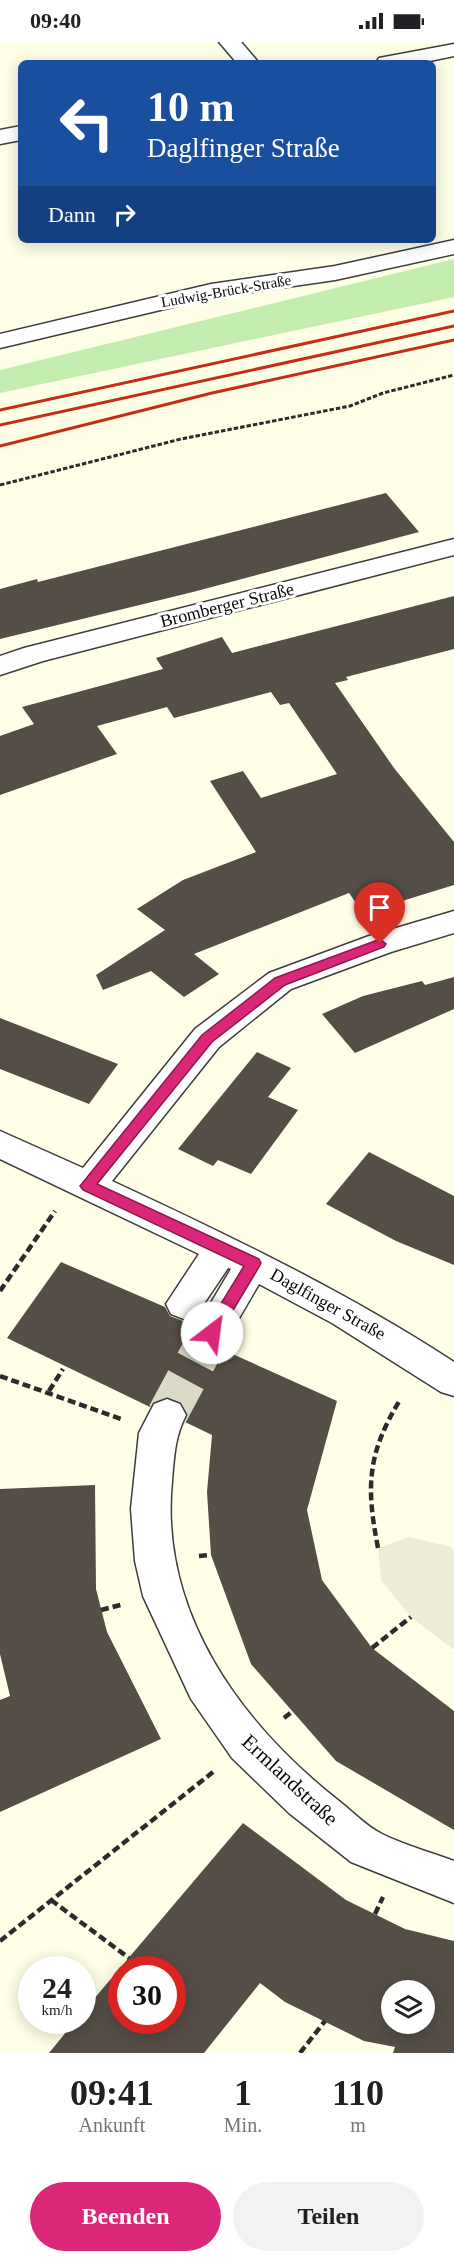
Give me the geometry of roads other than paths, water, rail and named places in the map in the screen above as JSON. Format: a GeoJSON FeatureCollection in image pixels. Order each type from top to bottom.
{"type":"FeatureCollection","features":[{"type":"Feature","properties":{"kind":"street"},"geometry":{"type":"LineString","coordinates":[[230,42],[245,60]]}},
{"type":"Feature","properties":{"kind":"street"},"geometry":{"type":"LineString","coordinates":[[402,60],[454,50]]}},
{"type":"Feature","properties":{"kind":"street"},"geometry":{"type":"LineString","coordinates":[[0,136],[18,133]]}},
{"type":"Feature","properties":{"kind":"street","name":"Ludwig-Brück-Straße"},"geometry":{"type":"LineString","coordinates":[[0,341],[211,291],[335,273],[454,247]]}},
{"type":"Feature","properties":{"kind":"street","name":"Bromberger Straße"},"geometry":{"type":"LineString","coordinates":[[0,666],[45,651],[454,547]]}},
{"type":"Feature","properties":{"kind":"street"},"geometry":{"type":"LineString","coordinates":[[82,1183],[207,1038],[280,981],[380,944],[454,922]]}},
{"type":"Feature","properties":{"kind":"street","name":"Daglfinger Straße"},"geometry":{"type":"LineString","coordinates":[[0,1144],[253,1263],[402,1345],[454,1381]]}},
{"type":"Feature","properties":{"kind":"street"},"geometry":{"type":"LineString","coordinates":[[184,1304],[222,1249]]}},
{"type":"Feature","properties":{"kind":"street"},"geometry":{"type":"LineString","coordinates":[[212,1333],[253,1263]]}},
{"type":"Feature","properties":{"kind":"street","name":"Ermlandstraße"},"geometry":{"type":"LineString","coordinates":[[163,1424],[150,1509],[155,1561],[163,1596],[205,1686],[247,1745],[304,1799],[366,1848],[454,1881]]}},
{"type":"Feature","properties":{"kind":"tunnel"},"geometry":{"type":"LineString","coordinates":[[167,1415],[211,1333]]}},
{"type":"Feature","properties":{"kind":"railway"},"geometry":{"type":"LineString","coordinates":[[0,410],[454,311]]}},
{"type":"Feature","properties":{"kind":"railway"},"geometry":{"type":"LineString","coordinates":[[0,425],[454,326]]}},
{"type":"Feature","properties":{"kind":"railway"},"geometry":{"type":"LineString","coordinates":[[0,446],[212,393],[454,340]]}}]}
